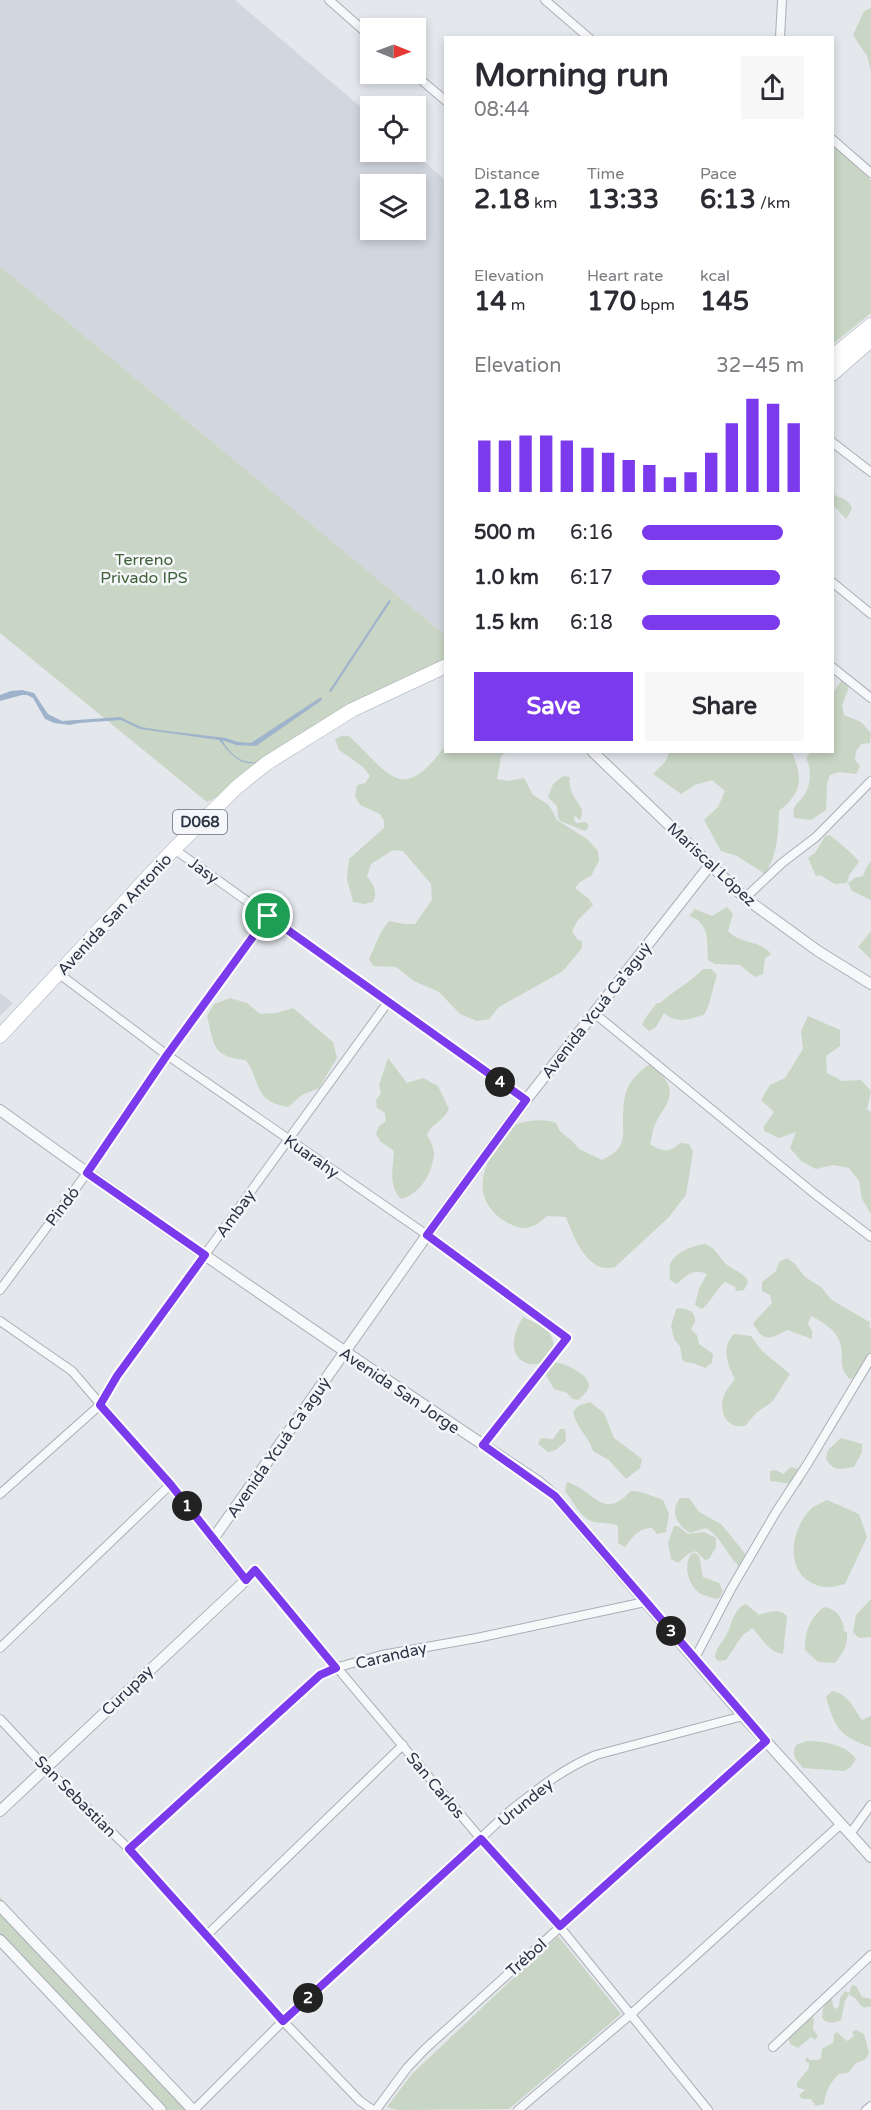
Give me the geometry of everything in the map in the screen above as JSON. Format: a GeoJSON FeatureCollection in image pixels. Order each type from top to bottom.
{"type":"FeatureCollection","features":[{"type":"Feature","properties":{"kind":"main road"},"geometry":{"type":"LineString","coordinates":[[834,355],[871,325]]}},
{"type":"Feature","properties":{"kind":"main road"},"geometry":{"type":"LineString","coordinates":[[834,372],[871,340]]}},
{"type":"Feature","properties":{"kind":"main road","name":"Avenida San Antonio"},"geometry":{"type":"LineString","coordinates":[[0,1036],[221,801],[267,763],[352,710],[444,667]]}},
{"type":"Feature","properties":{"kind":"street"},"geometry":{"type":"LineString","coordinates":[[329,0],[360,27]]}},
{"type":"Feature","properties":{"kind":"street"},"geometry":{"type":"LineString","coordinates":[[545,0],[587,36]]}},
{"type":"Feature","properties":{"kind":"street"},"geometry":{"type":"LineString","coordinates":[[780,36],[782,0]]}},
{"type":"Feature","properties":{"kind":"street"},"geometry":{"type":"LineString","coordinates":[[426,84],[444,99]]}},
{"type":"Feature","properties":{"kind":"street"},"geometry":{"type":"LineString","coordinates":[[834,141],[871,173]]}},
{"type":"Feature","properties":{"kind":"street"},"geometry":{"type":"LineString","coordinates":[[834,444],[871,472]]}},
{"type":"Feature","properties":{"kind":"street"},"geometry":{"type":"LineString","coordinates":[[834,584],[871,614]]}},
{"type":"Feature","properties":{"kind":"street"},"geometry":{"type":"LineString","coordinates":[[834,669],[871,698]]}},
{"type":"Feature","properties":{"kind":"street","name":"Mariscal López"},"geometry":{"type":"LineString","coordinates":[[594,753],[745,898],[818,951],[871,984]]}},
{"type":"Feature","properties":{"kind":"street"},"geometry":{"type":"LineString","coordinates":[[745,898],[782,863],[816,837],[871,781]]}},
{"type":"Feature","properties":{"kind":"street","name":"Jasy"},"geometry":{"type":"LineString","coordinates":[[174,849],[526,1100]]}},
{"type":"Feature","properties":{"kind":"street","name":"Avenida Ycuá Ca'aguý"},"geometry":{"type":"LineString","coordinates":[[213,1539],[427,1235],[526,1100],[710,865]]}},
{"type":"Feature","properties":{"kind":"street","name":"Pindó"},"geometry":{"type":"LineString","coordinates":[[0,1290],[87,1173],[167,1055],[268,916]]}},
{"type":"Feature","properties":{"kind":"street","name":"Kuarahy"},"geometry":{"type":"LineString","coordinates":[[58,973],[167,1055],[427,1235],[567,1338],[483,1445]]}},
{"type":"Feature","properties":{"kind":"street","name":"Ambay"},"geometry":{"type":"LineString","coordinates":[[0,1494],[100,1405],[117,1376],[388,1002]]}},
{"type":"Feature","properties":{"kind":"street"},"geometry":{"type":"LineString","coordinates":[[594,1013],[816,1195],[871,1237]]}},
{"type":"Feature","properties":{"kind":"street","name":"Avenida San Jorge"},"geometry":{"type":"LineString","coordinates":[[0,1110],[345,1353],[555,1496],[743,1716],[871,1857]]}},
{"type":"Feature","properties":{"kind":"street"},"geometry":{"type":"LineString","coordinates":[[0,1321],[72,1371],[171,1485],[246,1580]]}},
{"type":"Feature","properties":{"kind":"street"},"geometry":{"type":"LineString","coordinates":[[695,1658],[770,1522],[871,1358]]}},
{"type":"Feature","properties":{"kind":"street"},"geometry":{"type":"LineString","coordinates":[[0,1648],[171,1485]]}},
{"type":"Feature","properties":{"kind":"street","name":"Curupay"},"geometry":{"type":"LineString","coordinates":[[0,1810],[255,1570]]}},
{"type":"Feature","properties":{"kind":"street","name":"San Carlos"},"geometry":{"type":"LineString","coordinates":[[255,1570],[481,1839],[560,1926],[704,2108]]}},
{"type":"Feature","properties":{"kind":"street","name":"Caranday"},"geometry":{"type":"LineString","coordinates":[[129,1849],[320,1675],[336,1668],[400,1651],[477,1638],[645,1602]]}},
{"type":"Feature","properties":{"kind":"street","name":"Urundey"},"geometry":{"type":"LineString","coordinates":[[193,2110],[283,2021],[543,1785],[581,1761],[596,1755],[743,1716]]}},
{"type":"Feature","properties":{"kind":"street","name":"San Sebastian"},"geometry":{"type":"LineString","coordinates":[[0,1719],[46,1768],[129,1849],[283,2021],[360,2102],[374,2110]]}},
{"type":"Feature","properties":{"kind":"street","name":"Trébol"},"geometry":{"type":"LineString","coordinates":[[374,2110],[425,2049],[766,1741]]}},
{"type":"Feature","properties":{"kind":"street"},"geometry":{"type":"LineString","coordinates":[[207,1935],[403,1745]]}},
{"type":"Feature","properties":{"kind":"street"},"geometry":{"type":"LineString","coordinates":[[850,1834],[871,1805]]}},
{"type":"Feature","properties":{"kind":"street"},"geometry":{"type":"LineString","coordinates":[[518,2110],[630,2015],[841,1824]]}},
{"type":"Feature","properties":{"kind":"street"},"geometry":{"type":"LineString","coordinates":[[0,1906],[193,2110]]}},
{"type":"Feature","properties":{"kind":"street"},"geometry":{"type":"LineString","coordinates":[[0,1940],[161,2110]]}},
{"type":"Feature","properties":{"kind":"street"},"geometry":{"type":"LineString","coordinates":[[773,2047],[871,1955]]}},
{"type":"Feature","properties":{"kind":"street"},"geometry":{"type":"LineString","coordinates":[[866,2110],[871,2106]]}},
{"type":"Feature","properties":{"kind":"shaded area"},"geometry":{"type":"Polygon","coordinates":[[[0,0],[235,0],[360,106],[360,162],[424,162],[444,179],[444,634],[0,266],[0,0]]]}},
{"type":"Feature","properties":{"kind":"shaded area"},"geometry":{"type":"Polygon","coordinates":[[[0,993],[13,1003],[0,1016],[0,993]]]}},
{"type":"Feature","properties":{"kind":"green space"},"geometry":{"type":"Polygon","coordinates":[[[871,8],[871,71],[867,56],[853,35],[864,11],[871,8]]]}},
{"type":"Feature","properties":{"kind":"green space"},"geometry":{"type":"Polygon","coordinates":[[[834,146],[871,180],[871,313],[834,343],[834,146]]]}},
{"type":"Feature","properties":{"kind":"green space","name":"Terreno Privado IPS"},"geometry":{"type":"Polygon","coordinates":[[[0,266],[444,634],[444,665],[351,706],[221,795],[207,802],[0,633],[0,266]]]}},
{"type":"Feature","properties":{"kind":"green space"},"geometry":{"type":"Polygon","coordinates":[[[834,494],[851,505],[852,509],[846,519],[834,506],[834,494]]]}},
{"type":"Feature","properties":{"kind":"green space"},"geometry":{"type":"Polygon","coordinates":[[[845,675],[851,681],[842,706],[844,715],[861,722],[871,733],[870,743],[861,744],[856,751],[855,760],[860,766],[856,774],[839,772],[830,775],[827,784],[826,810],[811,820],[794,818],[794,808],[806,793],[810,778],[806,758],[810,753],[834,753],[834,692],[845,675]]]}},
{"type":"Feature","properties":{"kind":"green space"},"geometry":{"type":"Polygon","coordinates":[[[349,736],[386,772],[396,778],[406,779],[417,775],[444,747],[444,753],[506,753],[501,756],[497,779],[508,781],[524,778],[533,795],[549,805],[557,820],[587,839],[598,851],[599,861],[591,876],[575,888],[593,905],[578,920],[572,931],[582,942],[582,948],[563,971],[499,1007],[489,1019],[477,1021],[460,1014],[439,992],[414,981],[396,967],[373,966],[369,959],[381,932],[389,921],[415,924],[432,900],[431,884],[403,851],[393,850],[371,864],[367,876],[374,889],[373,902],[364,904],[353,902],[347,879],[349,859],[384,828],[384,821],[380,814],[360,805],[355,796],[357,785],[365,783],[370,776],[363,767],[339,750],[335,739],[349,736]]]}},
{"type":"Feature","properties":{"kind":"green space"},"geometry":{"type":"Polygon","coordinates":[[[670,753],[792,753],[798,770],[799,784],[793,797],[779,811],[775,851],[765,874],[737,856],[721,851],[704,820],[718,807],[725,791],[712,780],[695,785],[681,794],[653,774],[665,762],[670,753]]]}},
{"type":"Feature","properties":{"kind":"green space"},"geometry":{"type":"Polygon","coordinates":[[[563,776],[570,777],[571,791],[582,810],[581,819],[579,820],[575,815],[574,819],[576,823],[588,824],[585,831],[560,821],[557,806],[548,797],[553,784],[563,776]]]}},
{"type":"Feature","properties":{"kind":"green space"},"geometry":{"type":"Polygon","coordinates":[[[829,835],[859,862],[849,875],[847,883],[835,884],[820,875],[816,876],[808,858],[815,853],[825,836],[829,835]]]}},
{"type":"Feature","properties":{"kind":"green space"},"geometry":{"type":"Polygon","coordinates":[[[871,861],[871,900],[852,891],[848,883],[863,876],[871,861]]]}},
{"type":"Feature","properties":{"kind":"green space"},"geometry":{"type":"Polygon","coordinates":[[[727,907],[733,914],[728,931],[738,938],[762,946],[771,954],[765,958],[763,974],[755,977],[740,965],[715,964],[708,960],[704,928],[696,919],[689,916],[695,909],[712,916],[727,907]]]}},
{"type":"Feature","properties":{"kind":"green space"},"geometry":{"type":"Polygon","coordinates":[[[871,931],[871,959],[858,947],[871,931]]]}},
{"type":"Feature","properties":{"kind":"green space"},"geometry":{"type":"Polygon","coordinates":[[[703,969],[711,969],[717,975],[704,1015],[679,1020],[664,1013],[656,1027],[649,1031],[642,1025],[657,1003],[703,969]]]}},
{"type":"Feature","properties":{"kind":"green space"},"geometry":{"type":"Polygon","coordinates":[[[230,998],[247,1003],[260,1014],[277,1013],[293,1008],[333,1042],[337,1058],[319,1088],[302,1095],[288,1107],[269,1101],[260,1091],[246,1060],[227,1056],[216,1048],[207,1016],[214,1004],[230,998]]]}},
{"type":"Feature","properties":{"kind":"green space"},"geometry":{"type":"Polygon","coordinates":[[[808,1016],[840,1030],[840,1046],[826,1056],[827,1073],[842,1081],[861,1080],[871,1091],[867,1109],[871,1112],[871,1214],[862,1199],[859,1181],[849,1168],[833,1165],[816,1169],[801,1161],[790,1148],[796,1132],[779,1138],[764,1131],[764,1126],[774,1112],[761,1100],[770,1085],[785,1078],[803,1049],[801,1031],[808,1016]]]}},
{"type":"Feature","properties":{"kind":"green space"},"geometry":{"type":"Polygon","coordinates":[[[388,1058],[407,1083],[423,1078],[438,1086],[449,1109],[427,1135],[434,1153],[428,1175],[420,1188],[401,1199],[393,1183],[394,1151],[380,1141],[376,1134],[379,1126],[386,1121],[385,1113],[377,1108],[376,1100],[381,1093],[379,1085],[388,1058]]]}},
{"type":"Feature","properties":{"kind":"green space"},"geometry":{"type":"Polygon","coordinates":[[[653,1062],[666,1080],[670,1093],[668,1102],[654,1127],[650,1144],[658,1149],[666,1150],[680,1143],[689,1144],[693,1152],[686,1195],[669,1217],[615,1267],[597,1266],[583,1253],[566,1217],[547,1216],[530,1227],[521,1228],[499,1217],[490,1208],[485,1199],[483,1179],[490,1157],[507,1130],[531,1121],[556,1123],[560,1131],[579,1149],[602,1160],[616,1151],[622,1142],[627,1089],[636,1076],[653,1062]]]}},
{"type":"Feature","properties":{"kind":"green space"},"geometry":{"type":"Polygon","coordinates":[[[705,1244],[714,1250],[726,1264],[744,1276],[748,1282],[744,1290],[736,1291],[735,1287],[725,1282],[702,1309],[695,1305],[699,1289],[707,1274],[694,1272],[677,1284],[670,1280],[670,1265],[679,1253],[705,1244]]]}},
{"type":"Feature","properties":{"kind":"green space"},"geometry":{"type":"Polygon","coordinates":[[[787,1258],[805,1277],[821,1287],[832,1300],[871,1323],[869,1325],[871,1363],[857,1378],[849,1379],[843,1369],[841,1346],[837,1336],[825,1324],[811,1316],[808,1324],[812,1331],[812,1339],[787,1330],[776,1336],[764,1336],[753,1323],[772,1303],[770,1295],[762,1291],[762,1282],[776,1271],[779,1262],[787,1258]]]}},
{"type":"Feature","properties":{"kind":"green space"},"geometry":{"type":"Polygon","coordinates":[[[681,1308],[693,1314],[695,1322],[691,1329],[697,1335],[699,1344],[713,1354],[712,1363],[705,1368],[685,1362],[682,1359],[680,1346],[674,1339],[671,1326],[676,1309],[681,1308]]]}},
{"type":"Feature","properties":{"kind":"green space"},"geometry":{"type":"Polygon","coordinates":[[[523,1317],[548,1329],[554,1347],[551,1356],[544,1362],[526,1363],[518,1357],[514,1348],[515,1335],[523,1317]]]}},
{"type":"Feature","properties":{"kind":"green space"},"geometry":{"type":"Polygon","coordinates":[[[734,1334],[751,1336],[762,1351],[790,1374],[772,1402],[756,1413],[745,1426],[733,1425],[729,1422],[722,1408],[725,1394],[735,1379],[726,1350],[734,1334]]]}},
{"type":"Feature","properties":{"kind":"green space"},"geometry":{"type":"Polygon","coordinates":[[[553,1362],[574,1369],[588,1381],[588,1389],[578,1400],[554,1389],[543,1370],[553,1362]]]}},
{"type":"Feature","properties":{"kind":"green space"},"geometry":{"type":"Polygon","coordinates":[[[590,1402],[604,1413],[614,1438],[642,1459],[640,1468],[626,1479],[609,1460],[593,1451],[577,1422],[573,1412],[578,1406],[590,1402]]]}},
{"type":"Feature","properties":{"kind":"green space"},"geometry":{"type":"Polygon","coordinates":[[[560,1429],[565,1429],[566,1441],[556,1450],[548,1452],[538,1444],[541,1438],[553,1439],[560,1429]]]}},
{"type":"Feature","properties":{"kind":"green space"},"geometry":{"type":"Polygon","coordinates":[[[841,1438],[862,1444],[862,1452],[854,1467],[834,1468],[826,1458],[828,1450],[841,1438]]]}},
{"type":"Feature","properties":{"kind":"green space"},"geometry":{"type":"Polygon","coordinates":[[[791,1467],[798,1469],[804,1478],[801,1485],[770,1481],[770,1471],[776,1470],[783,1474],[791,1467]]]}},
{"type":"Feature","properties":{"kind":"green space"},"geometry":{"type":"Polygon","coordinates":[[[567,1482],[606,1504],[613,1504],[621,1500],[631,1491],[663,1500],[669,1514],[666,1532],[657,1534],[652,1528],[643,1530],[636,1534],[625,1547],[618,1543],[618,1526],[594,1522],[581,1514],[565,1491],[567,1482]]]}},
{"type":"Feature","properties":{"kind":"green space"},"geometry":{"type":"Polygon","coordinates":[[[680,1498],[689,1498],[699,1512],[721,1524],[748,1559],[739,1566],[716,1536],[706,1528],[690,1533],[685,1529],[678,1522],[675,1513],[680,1498]]]}},
{"type":"Feature","properties":{"kind":"green space"},"geometry":{"type":"Polygon","coordinates":[[[827,1500],[859,1514],[867,1537],[845,1584],[833,1587],[812,1583],[803,1576],[796,1566],[794,1555],[797,1531],[803,1519],[813,1508],[827,1500]]]}},
{"type":"Feature","properties":{"kind":"green space"},"geometry":{"type":"Polygon","coordinates":[[[674,1526],[678,1526],[688,1534],[704,1532],[716,1538],[716,1547],[709,1559],[705,1560],[696,1551],[688,1554],[678,1563],[671,1559],[668,1543],[674,1526]]]}},
{"type":"Feature","properties":{"kind":"green space"},"geometry":{"type":"Polygon","coordinates":[[[695,1553],[699,1556],[703,1577],[719,1583],[723,1591],[720,1597],[716,1599],[701,1594],[691,1583],[688,1563],[691,1554],[695,1553]]]}},
{"type":"Feature","properties":{"kind":"green space"},"geometry":{"type":"Polygon","coordinates":[[[871,1599],[871,1637],[859,1638],[853,1632],[856,1615],[871,1599]]]}},
{"type":"Feature","properties":{"kind":"green space"},"geometry":{"type":"Polygon","coordinates":[[[746,1604],[759,1615],[777,1611],[787,1616],[783,1654],[769,1648],[752,1628],[742,1636],[726,1660],[718,1661],[715,1657],[718,1649],[736,1613],[746,1604]]]}},
{"type":"Feature","properties":{"kind":"green space"},"geometry":{"type":"Polygon","coordinates":[[[824,1607],[838,1615],[844,1631],[847,1632],[844,1649],[835,1663],[818,1662],[805,1650],[809,1626],[824,1607]]]}},
{"type":"Feature","properties":{"kind":"green space"},"geometry":{"type":"Polygon","coordinates":[[[832,1691],[846,1698],[862,1720],[871,1716],[871,1747],[852,1739],[840,1730],[832,1716],[826,1697],[832,1691]]]}},
{"type":"Feature","properties":{"kind":"green space"},"geometry":{"type":"Polygon","coordinates":[[[807,1741],[841,1747],[856,1759],[851,1767],[844,1771],[803,1768],[794,1752],[796,1745],[807,1741]]]}},
{"type":"Feature","properties":{"kind":"green space"},"geometry":{"type":"Polygon","coordinates":[[[0,1897],[197,2110],[165,2110],[0,1934],[0,1897]]]}},
{"type":"Feature","properties":{"kind":"green space"},"geometry":{"type":"Polygon","coordinates":[[[558,1936],[621,2014],[509,2109],[397,2110],[387,2107],[412,2074],[558,1936]]]}},
{"type":"Feature","properties":{"kind":"green space"},"geometry":{"type":"Polygon","coordinates":[[[852,1985],[856,1986],[862,1997],[871,1999],[871,2006],[863,2007],[849,1994],[841,2020],[831,2023],[824,2020],[822,2018],[823,2009],[828,1998],[832,1998],[833,2007],[837,2009],[840,1998],[845,1991],[849,1993],[852,1985]]]}},
{"type":"Feature","properties":{"kind":"green space"},"geometry":{"type":"Polygon","coordinates":[[[811,2016],[814,2019],[813,2029],[818,2036],[815,2040],[811,2037],[798,2048],[790,2044],[789,2037],[811,2016]]]}},
{"type":"Feature","properties":{"kind":"green space"},"geometry":{"type":"Polygon","coordinates":[[[856,2030],[864,2034],[869,2052],[867,2057],[856,2063],[848,2073],[839,2074],[836,2077],[827,2091],[824,2104],[816,2106],[811,2099],[802,2099],[799,2095],[805,2090],[797,2087],[797,2083],[809,2068],[809,2063],[805,2061],[807,2057],[810,2060],[818,2060],[821,2058],[822,2049],[833,2043],[834,2034],[837,2032],[847,2041],[854,2036],[852,2032],[856,2030]]]}},
{"type":"Feature","properties":{"kind":"water"},"geometry":{"type":"Polygon","coordinates":[[[389,600],[391,601],[331,692],[329,691],[389,600]]]}},
{"type":"Feature","properties":{"kind":"water"},"geometry":{"type":"Polygon","coordinates":[[[22,690],[34,693],[48,714],[62,721],[120,717],[141,727],[251,743],[321,697],[322,700],[256,746],[236,745],[222,740],[236,757],[250,762],[256,762],[322,720],[261,761],[254,763],[248,763],[237,759],[219,740],[140,729],[121,720],[70,725],[54,723],[45,719],[33,698],[27,695],[0,701],[0,695],[22,690]]]}},
{"type":"Feature","properties":{"kind":"route"},"geometry":{"type":"LineString","coordinates":[[268,916],[526,1100],[427,1235],[567,1338],[483,1445],[539,1482],[555,1496],[766,1741],[560,1926],[481,1839],[283,2021],[129,1849],[320,1675],[336,1668],[255,1570],[246,1580],[171,1485],[100,1405],[117,1376],[205,1255],[87,1173],[167,1055],[268,916]]}}]}
